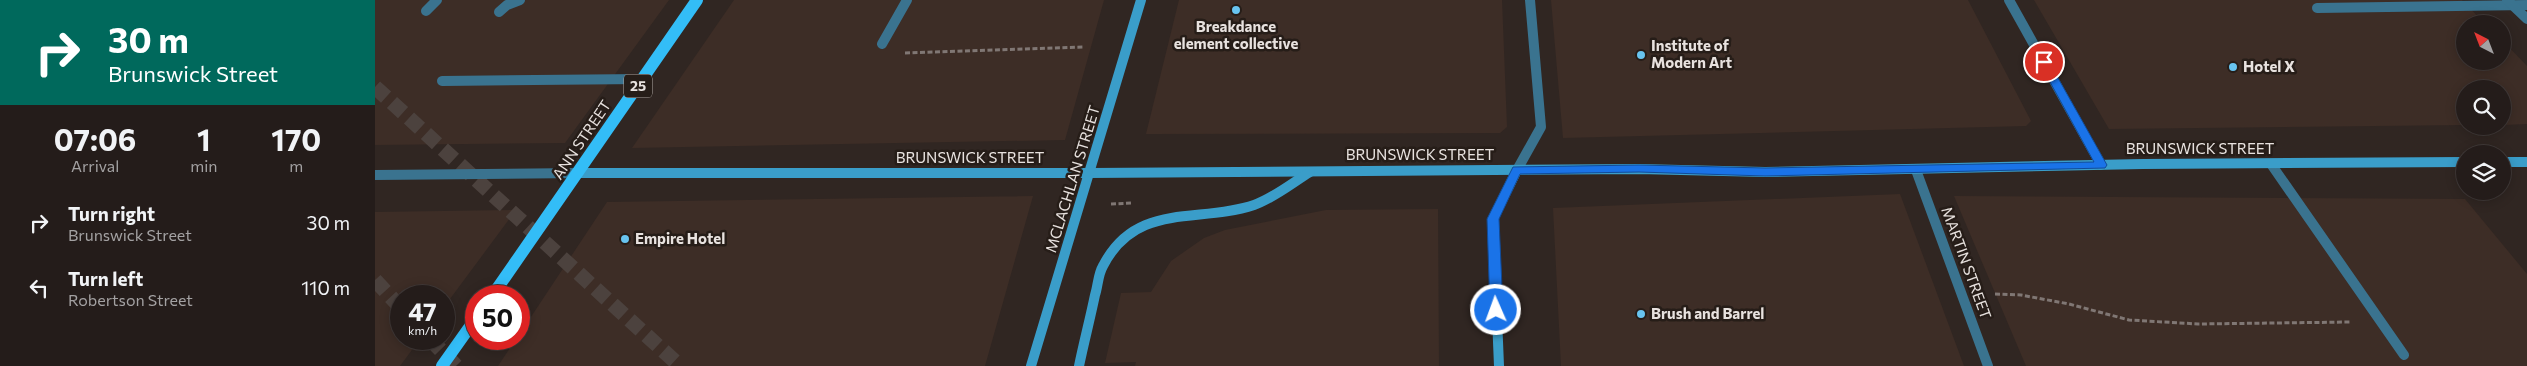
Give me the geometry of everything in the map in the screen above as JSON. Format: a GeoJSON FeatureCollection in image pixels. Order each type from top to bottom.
{"type":"FeatureCollection","features":[{"type":"Feature","properties":{"kind":"main road","name":"ANN STREET"},"geometry":{"type":"LineString","coordinates":[[500,285],[697,0]]}},
{"type":"Feature","properties":{"kind":"main road","name":"MCLACHLAN STREET"},"geometry":{"type":"LineString","coordinates":[[1031,366],[1141,0]]}},
{"type":"Feature","properties":{"kind":"main road","name":"BRUNSWICK STREET"},"geometry":{"type":"LineString","coordinates":[[579,173],[1090,173],[1639,168],[1755,172],[2101,165],[2456,162]]}},
{"type":"Feature","properties":{"kind":"main road"},"geometry":{"type":"LineString","coordinates":[[2511,162],[2527,162]]}},
{"type":"Feature","properties":{"kind":"main road"},"geometry":{"type":"LineString","coordinates":[[1499,366],[1493,219],[1517,170]]}},
{"type":"Feature","properties":{"kind":"main road"},"geometry":{"type":"LineString","coordinates":[[1079,366],[1102,266],[1109,252],[1120,240],[1151,221],[1168,216],[1255,205],[1311,171]]}},
{"type":"Feature","properties":{"kind":"main road"},"geometry":{"type":"LineString","coordinates":[[442,366],[465,334]]}},
{"type":"Feature","properties":{"kind":"street"},"geometry":{"type":"LineString","coordinates":[[426,11],[437,0]]}},
{"type":"Feature","properties":{"kind":"street"},"geometry":{"type":"LineString","coordinates":[[499,12],[507,5],[520,0]]}},
{"type":"Feature","properties":{"kind":"street"},"geometry":{"type":"LineString","coordinates":[[882,44],[907,0]]}},
{"type":"Feature","properties":{"kind":"street"},"geometry":{"type":"LineString","coordinates":[[1517,170],[1541,127],[1530,0]]}},
{"type":"Feature","properties":{"kind":"street"},"geometry":{"type":"LineString","coordinates":[[2009,0],[2101,165]]}},
{"type":"Feature","properties":{"kind":"street"},"geometry":{"type":"LineString","coordinates":[[2317,8],[2510,3],[2527,5]]}},
{"type":"Feature","properties":{"kind":"street"},"geometry":{"type":"LineString","coordinates":[[2510,3],[2527,19]]}},
{"type":"Feature","properties":{"kind":"street"},"geometry":{"type":"LineString","coordinates":[[442,81],[642,79]]}},
{"type":"Feature","properties":{"kind":"street"},"geometry":{"type":"LineString","coordinates":[[2271,164],[2403,355]]}},
{"type":"Feature","properties":{"kind":"street","name":"MARTIN STREET"},"geometry":{"type":"LineString","coordinates":[[1916,170],[1988,366]]}},
{"type":"Feature","properties":{"kind":"street","name":"BRUNSWICK STREET"},"geometry":{"type":"LineString","coordinates":[[375,175],[579,173]]}},
{"type":"Feature","properties":{"kind":"path"},"geometry":{"type":"LineString","coordinates":[[882,44],[879,54],[1084,47]]}},
{"type":"Feature","properties":{"kind":"path"},"geometry":{"type":"LineString","coordinates":[[1111,204],[1133,203]]}},
{"type":"Feature","properties":{"kind":"path"},"geometry":{"type":"LineString","coordinates":[[1995,294],[2021,295],[2069,304],[2129,320],[2198,324],[2381,322]]}},
{"type":"Feature","properties":{"kind":"shaded area"},"geometry":{"type":"Polygon","coordinates":[[[375,0],[669,0],[565,143],[375,145],[375,0]]]}},
{"type":"Feature","properties":{"kind":"shaded area"},"geometry":{"type":"Polygon","coordinates":[[[734,0],[1104,0],[1065,140],[632,148],[734,0]]]}},
{"type":"Feature","properties":{"kind":"shaded area"},"geometry":{"type":"Polygon","coordinates":[[[1179,0],[1502,0],[1507,127],[1500,133],[1146,134],[1179,0]]]}},
{"type":"Feature","properties":{"kind":"shaded area"},"geometry":{"type":"Polygon","coordinates":[[[1551,0],[1968,0],[2031,121],[2026,126],[1563,138],[1551,0]]]}},
{"type":"Feature","properties":{"kind":"shaded area"},"geometry":{"type":"Polygon","coordinates":[[[2034,0],[2462,0],[2476,15],[2456,15],[2456,70],[2511,70],[2511,49],[2527,66],[2527,124],[2511,125],[2511,80],[2456,80],[2456,125],[2109,129],[2034,0]]]}},
{"type":"Feature","properties":{"kind":"shaded area"},"geometry":{"type":"Polygon","coordinates":[[[1900,194],[1964,366],[1561,366],[1553,208],[1900,194]]]}},
{"type":"Feature","properties":{"kind":"shaded area"},"geometry":{"type":"Polygon","coordinates":[[[1033,196],[985,366],[498,366],[509,350],[530,350],[530,318],[607,202],[1033,196]]]}},
{"type":"Feature","properties":{"kind":"shaded area"},"geometry":{"type":"Polygon","coordinates":[[[1954,196],[2466,200],[2527,274],[2527,366],[2026,366],[1954,196]]]}},
{"type":"Feature","properties":{"kind":"shaded area"},"geometry":{"type":"Polygon","coordinates":[[[1438,209],[1439,366],[1135,366],[1136,362],[1105,363],[1121,293],[1151,292],[1171,261],[1204,238],[1225,230],[1326,210],[1438,209]]]}},
{"type":"Feature","properties":{"kind":"shaded area"},"geometry":{"type":"Polygon","coordinates":[[[516,210],[455,292],[455,285],[390,285],[390,350],[412,350],[400,366],[375,366],[375,212],[516,210]]]}},
{"type":"Feature","properties":{"kind":"tunnel"},"geometry":{"type":"LineString","coordinates":[[375,87],[680,366]]}},
{"type":"Feature","properties":{"kind":"tunnel"},"geometry":{"type":"LineString","coordinates":[[375,280],[390,296]]}},
{"type":"Feature","properties":{"kind":"tunnel"},"geometry":{"type":"LineString","coordinates":[[441,350],[456,366]]}},
{"type":"Feature","properties":{"kind":"place","name":"Breakdance element collective"},"geometry":{"type":"Point","coordinates":[1236,10]}},
{"type":"Feature","properties":{"kind":"place","name":"Institute of Modern Art"},"geometry":{"type":"Point","coordinates":[1641,55]}},
{"type":"Feature","properties":{"kind":"place","name":"Hotel X"},"geometry":{"type":"Point","coordinates":[2233,67]}},
{"type":"Feature","properties":{"kind":"place","name":"Empire Hotel"},"geometry":{"type":"Point","coordinates":[625,239]}},
{"type":"Feature","properties":{"kind":"place","name":"Brush and Barrel"},"geometry":{"type":"Point","coordinates":[1641,314]}},
{"type":"Feature","properties":{"kind":"route"},"geometry":{"type":"LineString","coordinates":[[1496,310],[1493,219],[1517,170],[1639,168],[1765,172],[2101,165],[2044,62]]}}]}
